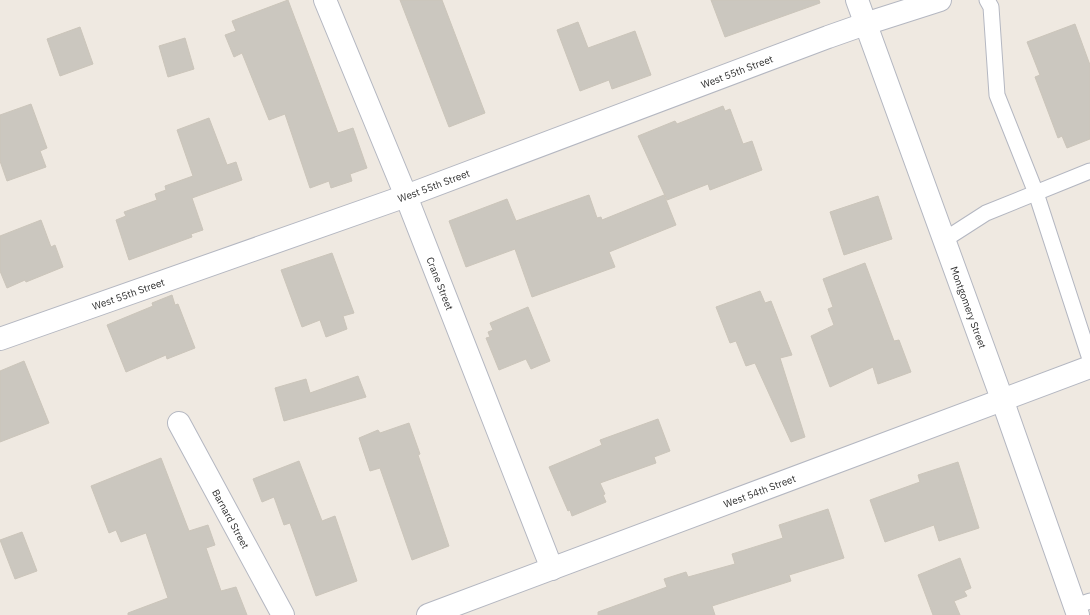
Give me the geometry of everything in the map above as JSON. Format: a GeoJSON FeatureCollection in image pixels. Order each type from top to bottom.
{"type":"FeatureCollection","features":[{"type":"Feature","properties":{"kind":"street","name":"Crane Street"},"geometry":{"type":"LineString","coordinates":[[325,0],[406,196],[552,569]]}},
{"type":"Feature","properties":{"kind":"street","name":"Montgomery Street"},"geometry":{"type":"LineString","coordinates":[[857,0],[1002,399],[1081,607]]}},
{"type":"Feature","properties":{"kind":"street","name":"West 55th Street"},"geometry":{"type":"LineString","coordinates":[[0,339],[406,196],[865,24],[940,0]]}},
{"type":"Feature","properties":{"kind":"street","name":"West 54th Street"},"geometry":{"type":"LineString","coordinates":[[428,615],[1090,367]]}},
{"type":"Feature","properties":{"kind":"street","name":"Barnard Street"},"geometry":{"type":"LineString","coordinates":[[179,423],[283,615]]}},
{"type":"Feature","properties":{"kind":"lane"},"geometry":{"type":"LineString","coordinates":[[987,0],[991,8],[997,95],[1036,193],[1090,359]]}},
{"type":"Feature","properties":{"kind":"lane"},"geometry":{"type":"LineString","coordinates":[[944,240],[986,213],[1090,171]]}},
{"type":"Feature","properties":{"kind":"building"},"geometry":{"type":"Polygon","coordinates":[[[288,0],[338,133],[353,128],[367,168],[350,174],[352,181],[331,188],[329,181],[310,188],[285,114],[269,120],[242,53],[234,57],[225,35],[236,31],[232,21],[288,0]]]}},
{"type":"Feature","properties":{"kind":"building"},"geometry":{"type":"Polygon","coordinates":[[[400,0],[442,0],[485,113],[449,127],[400,0]]]}},
{"type":"Feature","properties":{"kind":"building"},"geometry":{"type":"Polygon","coordinates":[[[711,0],[819,0],[820,3],[725,37],[711,0]]]}},
{"type":"Feature","properties":{"kind":"building"},"geometry":{"type":"Polygon","coordinates":[[[578,22],[588,48],[635,31],[651,75],[612,89],[609,80],[580,91],[557,30],[578,22]]]}},
{"type":"Feature","properties":{"kind":"building"},"geometry":{"type":"Polygon","coordinates":[[[1075,24],[1090,65],[1090,139],[1067,148],[1062,136],[1058,138],[1035,77],[1040,75],[1027,42],[1075,24]]]}},
{"type":"Feature","properties":{"kind":"building"},"geometry":{"type":"Polygon","coordinates":[[[80,27],[93,64],[60,76],[47,39],[80,27]]]}},
{"type":"Feature","properties":{"kind":"building"},"geometry":{"type":"Polygon","coordinates":[[[185,38],[194,69],[168,77],[159,46],[185,38]]]}},
{"type":"Feature","properties":{"kind":"building"},"geometry":{"type":"Polygon","coordinates":[[[31,104],[47,148],[40,151],[46,167],[7,181],[0,161],[0,115],[31,104]]]}},
{"type":"Feature","properties":{"kind":"building"},"geometry":{"type":"Polygon","coordinates":[[[723,106],[725,111],[730,109],[743,144],[752,141],[762,170],[710,190],[708,184],[667,200],[638,136],[675,121],[677,124],[723,106]]]}},
{"type":"Feature","properties":{"kind":"building"},"geometry":{"type":"Polygon","coordinates":[[[209,118],[227,165],[236,162],[242,180],[192,198],[203,230],[191,234],[192,237],[129,260],[116,220],[126,216],[124,212],[157,200],[155,194],[166,190],[165,186],[193,176],[177,130],[209,118]]]}},
{"type":"Feature","properties":{"kind":"building"},"geometry":{"type":"Polygon","coordinates":[[[589,195],[597,218],[601,217],[602,220],[664,195],[676,225],[609,252],[615,267],[532,297],[515,249],[466,267],[449,221],[507,199],[516,221],[589,195]]]}},
{"type":"Feature","properties":{"kind":"building"},"geometry":{"type":"Polygon","coordinates":[[[878,196],[892,239],[844,255],[830,212],[878,196]]]}},
{"type":"Feature","properties":{"kind":"building"},"geometry":{"type":"Polygon","coordinates":[[[41,220],[51,247],[55,245],[63,267],[7,288],[0,271],[0,236],[41,220]]]}},
{"type":"Feature","properties":{"kind":"building"},"geometry":{"type":"Polygon","coordinates":[[[332,253],[354,313],[343,316],[347,329],[326,337],[320,320],[302,327],[281,270],[332,253]]]}},
{"type":"Feature","properties":{"kind":"building"},"geometry":{"type":"Polygon","coordinates":[[[865,263],[894,341],[899,340],[911,372],[878,384],[873,367],[830,387],[811,336],[834,325],[828,309],[833,307],[823,279],[865,263]]]}},
{"type":"Feature","properties":{"kind":"building"},"geometry":{"type":"Polygon","coordinates":[[[760,291],[765,303],[771,301],[792,355],[780,358],[805,437],[791,442],[755,363],[746,366],[736,341],[730,343],[716,307],[760,291]]]}},
{"type":"Feature","properties":{"kind":"building"},"geometry":{"type":"Polygon","coordinates":[[[172,295],[175,305],[178,304],[195,348],[167,359],[166,355],[126,372],[107,325],[153,306],[152,303],[172,295]]]}},
{"type":"Feature","properties":{"kind":"building"},"geometry":{"type":"Polygon","coordinates":[[[528,307],[550,361],[531,369],[526,359],[499,370],[486,338],[490,337],[488,332],[493,330],[490,323],[528,307]]]}},
{"type":"Feature","properties":{"kind":"building"},"geometry":{"type":"Polygon","coordinates":[[[24,361],[49,423],[0,442],[0,371],[24,361]]]}},
{"type":"Feature","properties":{"kind":"building"},"geometry":{"type":"Polygon","coordinates":[[[358,376],[366,397],[284,421],[275,388],[306,379],[310,393],[358,376]]]}},
{"type":"Feature","properties":{"kind":"building"},"geometry":{"type":"Polygon","coordinates":[[[658,419],[670,451],[654,457],[656,463],[600,483],[605,494],[603,495],[606,502],[572,516],[570,510],[568,511],[549,467],[602,445],[600,440],[658,419]]]}},
{"type":"Feature","properties":{"kind":"building"},"geometry":{"type":"Polygon","coordinates":[[[409,423],[420,454],[418,455],[449,546],[412,560],[380,468],[370,471],[359,438],[378,430],[380,433],[409,423]]]}},
{"type":"Feature","properties":{"kind":"building"},"geometry":{"type":"Polygon","coordinates":[[[161,458],[189,531],[208,525],[215,545],[206,548],[221,591],[236,587],[247,615],[128,615],[128,613],[168,598],[146,533],[121,542],[116,530],[109,533],[91,486],[161,458]]]}},
{"type":"Feature","properties":{"kind":"building"},"geometry":{"type":"Polygon","coordinates":[[[299,461],[322,521],[335,516],[357,581],[316,596],[290,523],[284,525],[274,497],[262,502],[253,479],[299,461]]]}},
{"type":"Feature","properties":{"kind":"building"},"geometry":{"type":"Polygon","coordinates":[[[958,462],[979,528],[939,541],[934,525],[885,542],[870,500],[920,482],[918,475],[958,462]]]}},
{"type":"Feature","properties":{"kind":"building"},"geometry":{"type":"Polygon","coordinates":[[[828,509],[844,558],[789,575],[791,581],[712,606],[715,615],[598,615],[598,612],[667,587],[664,579],[686,572],[688,577],[735,564],[732,554],[783,538],[779,525],[828,509]]]}},
{"type":"Feature","properties":{"kind":"building"},"geometry":{"type":"Polygon","coordinates":[[[22,532],[37,571],[15,579],[0,540],[22,532]]]}},
{"type":"Feature","properties":{"kind":"building"},"geometry":{"type":"Polygon","coordinates":[[[960,558],[971,588],[964,591],[967,596],[954,601],[960,615],[933,615],[918,575],[960,558]]]}}]}
